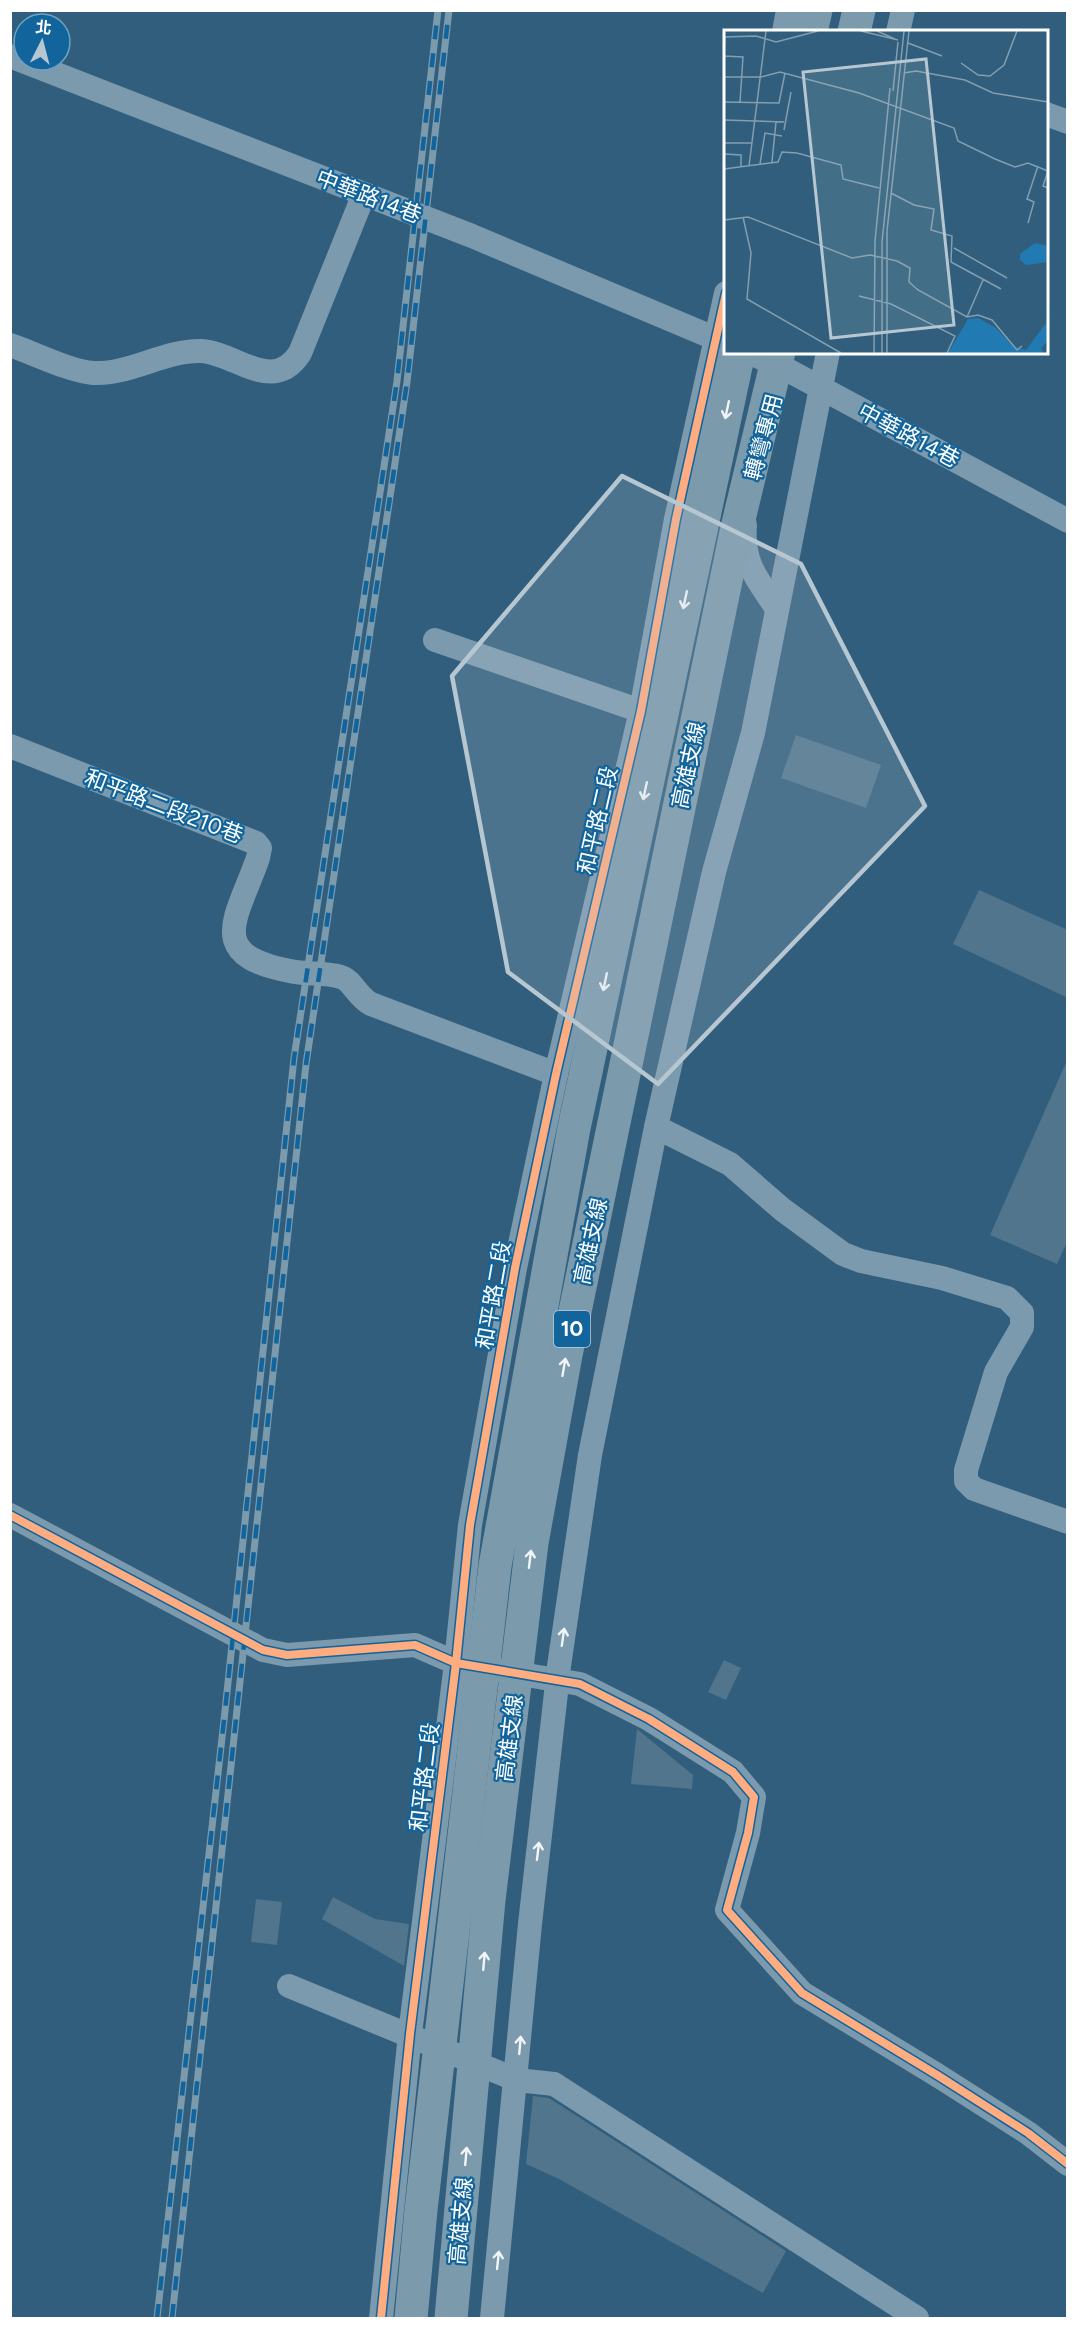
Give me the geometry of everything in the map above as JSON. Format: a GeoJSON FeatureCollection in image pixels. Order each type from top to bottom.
{"type":"FeatureCollection","features":[{"type":"Feature","properties":{"kind":"highway"},"geometry":{"type":"LineString","coordinates":[[811,30],[816,10]]}},
{"type":"Feature","properties":{"kind":"highway"},"geometry":{"type":"LineString","coordinates":[[854,30],[859,10]]}},
{"type":"Feature","properties":{"kind":"highway","name":"高雄支線"},"geometry":{"type":"LineString","coordinates":[[411,2319],[421,2210],[495,1566],[574,1128],[725,354]]}},
{"type":"Feature","properties":{"kind":"highway","name":"高雄支線"},"geometry":{"type":"LineString","coordinates":[[451,2319],[489,1900],[532,1543],[566,1355],[726,579],[780,360]]}},
{"type":"Feature","properties":{"kind":"street"},"geometry":{"type":"LineString","coordinates":[[783,30],[788,10]]}},
{"type":"Feature","properties":{"kind":"street"},"geometry":{"type":"LineString","coordinates":[[898,30],[903,10]]}},
{"type":"Feature","properties":{"kind":"street","name":"中華路14巷"},"geometry":{"type":"LineString","coordinates":[[10,56],[364,194],[724,344]]}},
{"type":"Feature","properties":{"kind":"street"},"geometry":{"type":"LineString","coordinates":[[1048,114],[1068,122]]}},
{"type":"Feature","properties":{"kind":"street"},"geometry":{"type":"LineString","coordinates":[[10,345],[96,373],[202,351],[259,370],[279,372],[291,366],[300,353],[364,194]]}},
{"type":"Feature","properties":{"kind":"street","name":"和平路二段"},"geometry":{"type":"LineString","coordinates":[[381,2319],[410,2034],[456,1663],[470,1525],[515,1268],[556,1074],[641,711],[676,519],[724,354]]}},
{"type":"Feature","properties":{"kind":"street","name":"中華路14巷"},"geometry":{"type":"LineString","coordinates":[[756,354],[780,360],[820,387],[1068,521]]}},
{"type":"Feature","properties":{"kind":"street"},"geometry":{"type":"LineString","coordinates":[[492,2319],[517,2080],[530,1924],[557,1680],[590,1455],[656,1127],[714,872],[753,732],[828,354]]}},
{"type":"Feature","properties":{"kind":"street","name":"轉彎專用"},"geometry":{"type":"LineString","coordinates":[[776,607],[751,571],[744,544],[750,469],[780,360]]}},
{"type":"Feature","properties":{"kind":"street"},"geometry":{"type":"LineString","coordinates":[[435,640],[641,711]]}},
{"type":"Feature","properties":{"kind":"street","name":"和平路二段210巷"},"geometry":{"type":"LineString","coordinates":[[10,746],[256,843],[260,848],[258,858],[232,930],[236,944],[249,958],[289,971],[348,980],[362,1000],[556,1074]]}},
{"type":"Feature","properties":{"kind":"street"},"geometry":{"type":"LineString","coordinates":[[656,1127],[730,1164],[783,1210],[843,1254],[861,1262],[942,1278],[1007,1298],[1016,1304],[1022,1313],[1022,1327],[996,1372],[966,1470],[966,1481],[974,1489],[1068,1522]]}},
{"type":"Feature","properties":{"kind":"street"},"geometry":{"type":"LineString","coordinates":[[10,1515],[263,1650],[297,1654],[415,1645],[456,1663],[580,1684],[649,1719],[733,1772],[754,1797],[748,1833],[727,1910],[802,1993],[938,2075],[1028,2133],[1068,2164]]}},
{"type":"Feature","properties":{"kind":"street"},"geometry":{"type":"LineString","coordinates":[[289,1986],[517,2080],[554,2084],[917,2319]]}},
{"type":"Feature","properties":{"kind":"highlighted area"},"geometry":{"type":"Polygon","coordinates":[[[622,476],[801,564],[925,806],[658,1084],[508,972],[452,676],[622,476]]]}},
{"type":"Feature","properties":{"kind":"building"},"geometry":{"type":"Polygon","coordinates":[[[796,735],[881,765],[866,808],[781,778],[796,735]]]}},
{"type":"Feature","properties":{"kind":"building"},"geometry":{"type":"Polygon","coordinates":[[[979,890],[1068,930],[1068,998],[953,944],[979,890]]]}},
{"type":"Feature","properties":{"kind":"building"},"geometry":{"type":"Polygon","coordinates":[[[1068,1058],[1068,1240],[1057,1264],[990,1235],[1068,1058]]]}},
{"type":"Feature","properties":{"kind":"building"},"geometry":{"type":"Polygon","coordinates":[[[724,1660],[741,1668],[726,1700],[708,1692],[724,1660]]]}},
{"type":"Feature","properties":{"kind":"building"},"geometry":{"type":"Polygon","coordinates":[[[637,1729],[693,1775],[692,1789],[631,1784],[637,1729]]]}},
{"type":"Feature","properties":{"kind":"building"},"geometry":{"type":"Polygon","coordinates":[[[333,1897],[375,1919],[409,1924],[404,1966],[322,1919],[333,1897]]]}},
{"type":"Feature","properties":{"kind":"building"},"geometry":{"type":"Polygon","coordinates":[[[256,1899],[282,1902],[277,1945],[251,1942],[256,1899]]]}},
{"type":"Feature","properties":{"kind":"building"},"geometry":{"type":"Polygon","coordinates":[[[533,2096],[549,2098],[786,2251],[763,2293],[559,2179],[526,2164],[533,2096]]]}},
{"type":"Feature","properties":{"kind":"railway"},"geometry":{"type":"LineString","coordinates":[[157,2318],[225,1711],[294,1058],[397,381],[438,10]]}},
{"type":"Feature","properties":{"kind":"railway"},"geometry":{"type":"LineString","coordinates":[[172,2318],[306,1064],[407,382],[449,10]]}},
{"type":"Feature","properties":{"kind":"cycle path"},"geometry":{"type":"LineString","coordinates":[[381,2318],[410,2034],[456,1663],[470,1525],[515,1268],[556,1074],[641,711],[676,519],[724,302]]}},
{"type":"Feature","properties":{"kind":"cycle path"},"geometry":{"type":"LineString","coordinates":[[10,1515],[263,1650],[287,1655],[415,1645],[456,1663],[580,1684],[649,1719],[733,1772],[754,1797],[748,1833],[727,1910],[802,1993],[1028,2133],[1068,2164]]}}]}
